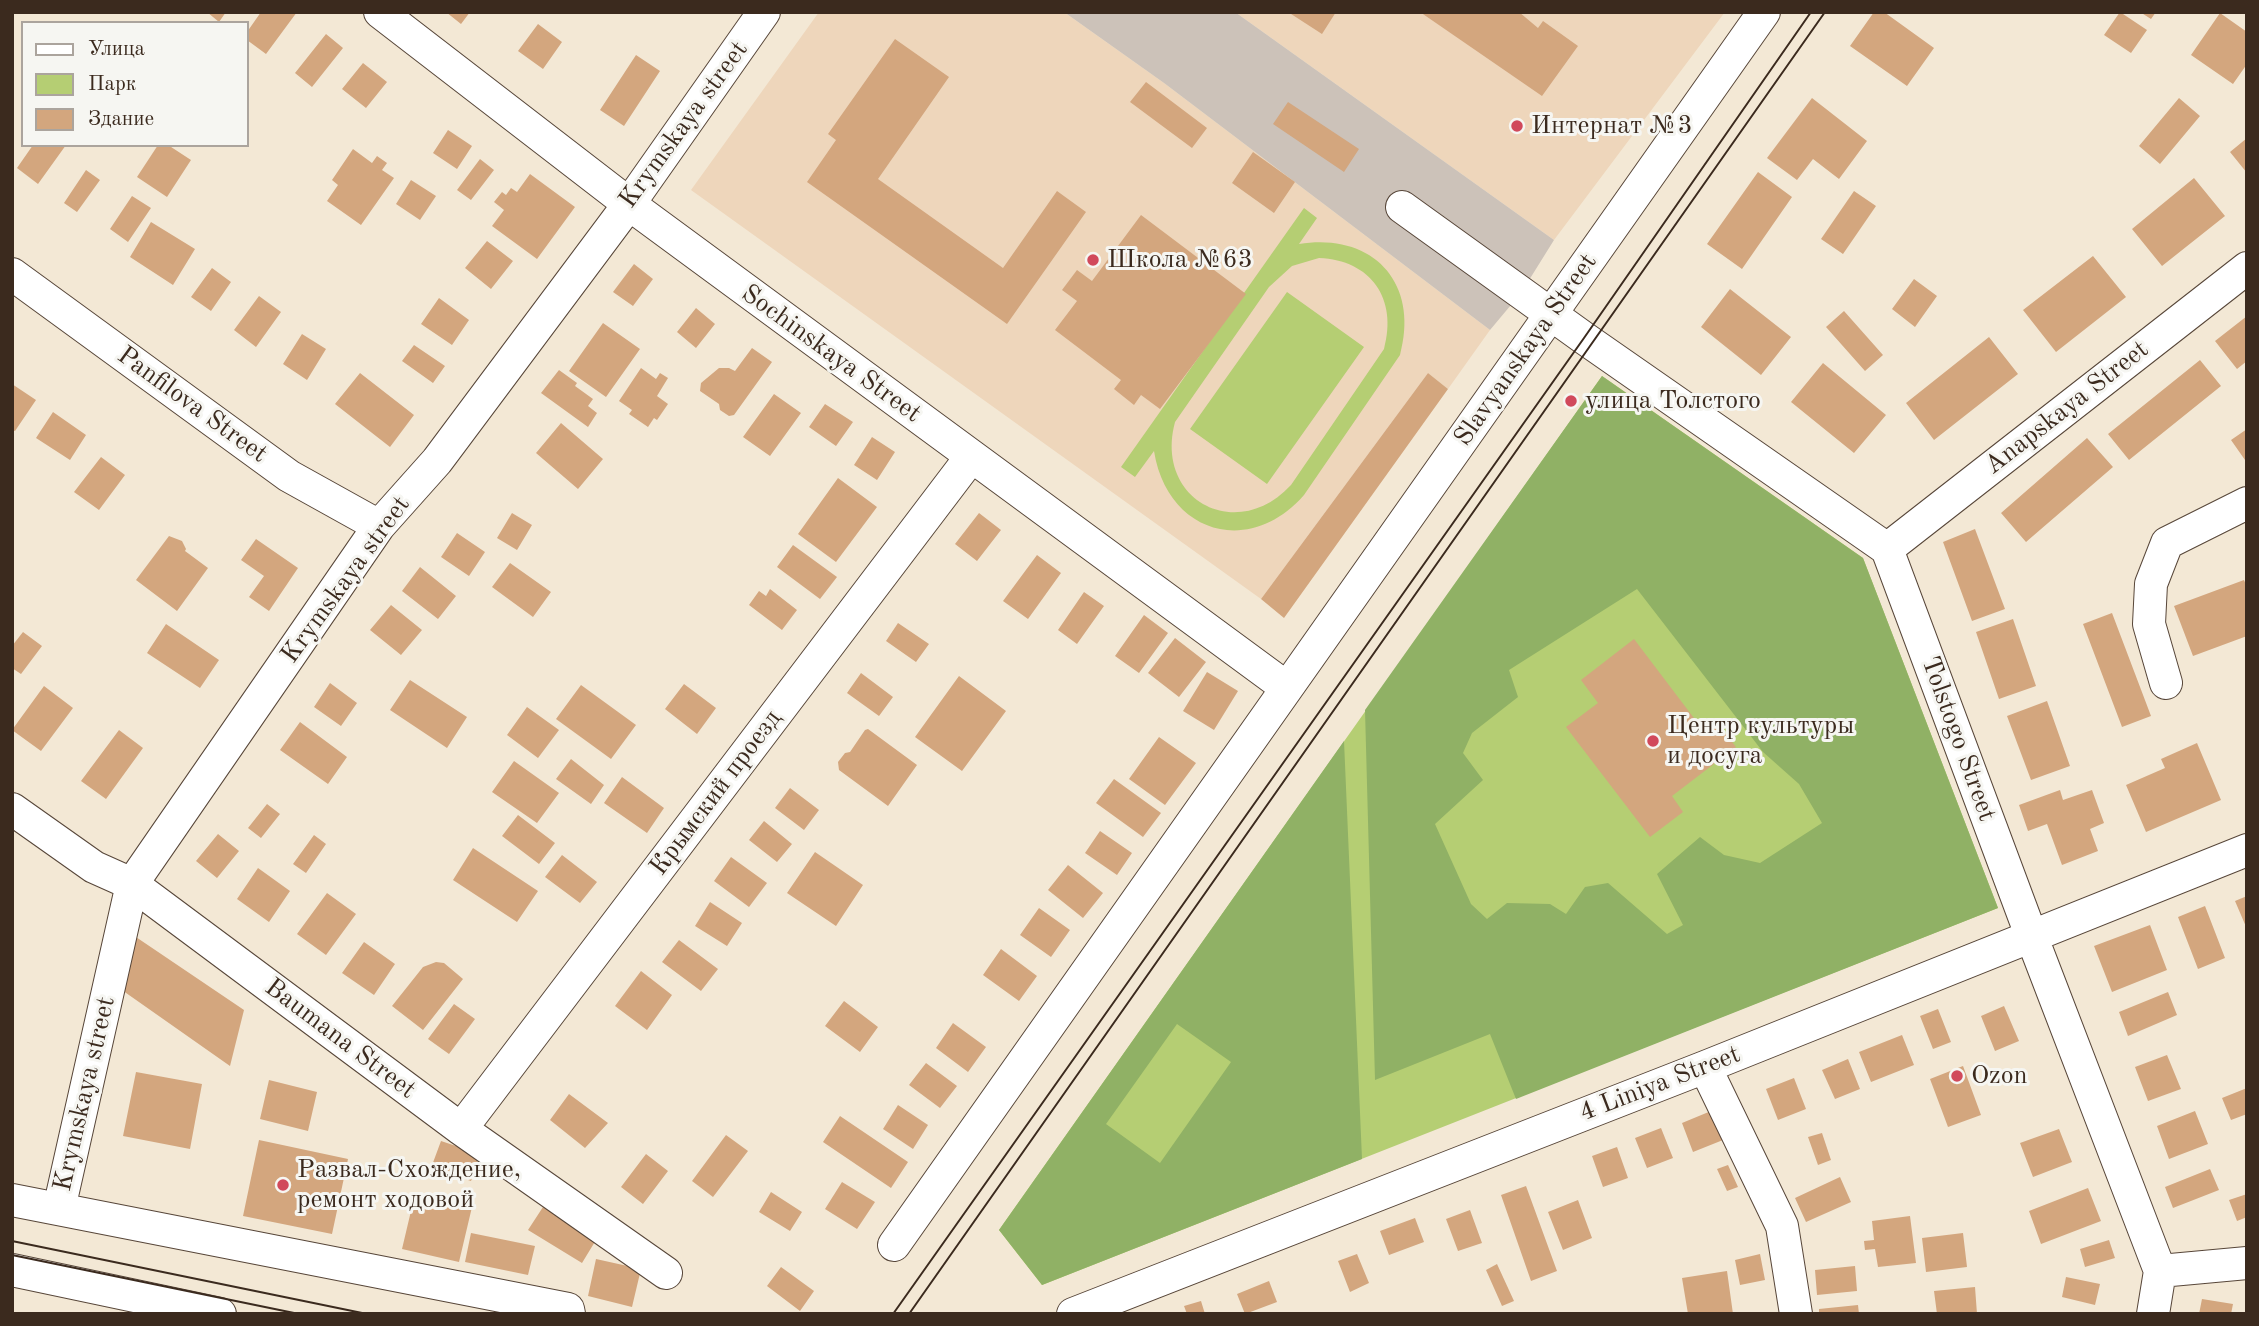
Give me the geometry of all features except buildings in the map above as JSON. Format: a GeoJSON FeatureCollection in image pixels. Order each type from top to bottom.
{"type":"FeatureCollection","features":[{"type":"Feature","properties":{"kind":"street","name":"Sochinskaya Street"},"geometry":{"type":"LineString","coordinates":[[380,12],[629,204],[1287,688]]}},
{"type":"Feature","properties":{"kind":"street","name":"Krymskaya street"},"geometry":{"type":"LineString","coordinates":[[59,1209],[132,884],[379,526],[438,461],[629,204],[764,12]]}},
{"type":"Feature","properties":{"kind":"street","name":"Slavyanskaya Street"},"geometry":{"type":"LineString","coordinates":[[894,1245],[1765,12]]}},
{"type":"Feature","properties":{"kind":"street"},"geometry":{"type":"LineString","coordinates":[[1402,207],[1551,315],[1887,549]]}},
{"type":"Feature","properties":{"kind":"street","name":"Anapskaya Street"},"geometry":{"type":"LineString","coordinates":[[1887,549],[2247,268]]}},
{"type":"Feature","properties":{"kind":"street","name":"Panfilova Street"},"geometry":{"type":"LineString","coordinates":[[12,274],[289,476],[379,526]]}},
{"type":"Feature","properties":{"kind":"street","name":"Крымский проезд"},"geometry":{"type":"LineString","coordinates":[[461,1129],[971,457]]}},
{"type":"Feature","properties":{"kind":"street"},"geometry":{"type":"LineString","coordinates":[[2166,683],[2149,624],[2151,584],[2167,543],[2247,503]]}},
{"type":"Feature","properties":{"kind":"street","name":"Tolstogo Street"},"geometry":{"type":"LineString","coordinates":[[1887,549],[2031,935],[2161,1271]]}},
{"type":"Feature","properties":{"kind":"street","name":"Baumana Street"},"geometry":{"type":"LineString","coordinates":[[12,809],[94,867],[132,884],[461,1129],[666,1273]]}},
{"type":"Feature","properties":{"kind":"street","name":"4 Liniya Street"},"geometry":{"type":"LineString","coordinates":[[1073,1314],[1705,1067],[2247,850]]}},
{"type":"Feature","properties":{"kind":"street"},"geometry":{"type":"LineString","coordinates":[[1705,1067],[1782,1226],[1796,1314]]}},
{"type":"Feature","properties":{"kind":"street"},"geometry":{"type":"LineString","coordinates":[[12,1200],[568,1310],[569,1314]]}},
{"type":"Feature","properties":{"kind":"street"},"geometry":{"type":"LineString","coordinates":[[2153,1314],[2161,1271],[2247,1263]]}},
{"type":"Feature","properties":{"kind":"street"},"geometry":{"type":"LineString","coordinates":[[12,1270],[220,1314]]}},
{"type":"Feature","properties":{"kind":"shaded area","name":"Школа №63"},"geometry":{"type":"Polygon","coordinates":[[[819,12],[1064,12],[1164,83],[1490,330],[1448,389],[1428,373],[1261,599],[691,190],[819,12]]]}},
{"type":"Feature","properties":{"kind":"shaded area"},"geometry":{"type":"Polygon","coordinates":[[[1064,12],[1235,12],[1554,240],[1521,293],[1490,330],[1164,83],[1064,12]]]}},
{"type":"Feature","properties":{"kind":"shaded area","name":"Интернат №3"},"geometry":{"type":"Polygon","coordinates":[[[1235,12],[1725,12],[1554,240],[1235,12]]]}},
{"type":"Feature","properties":{"kind":"green space"},"geometry":{"type":"Polygon","coordinates":[[[1304,208],[1317,218],[1299,244],[1325,242],[1349,246],[1369,255],[1385,268],[1396,285],[1403,306],[1404,329],[1400,355],[1304,495],[1282,515],[1259,526],[1236,530],[1213,527],[1193,518],[1175,501],[1162,479],[1154,451],[1135,477],[1121,467],[1304,208]],[[1319,258],[1292,266],[1269,287],[1175,422],[1172,450],[1177,473],[1188,492],[1205,505],[1225,512],[1247,511],[1270,502],[1291,485],[1384,349],[1387,314],[1383,299],[1366,274],[1337,260],[1319,258]]]}},
{"type":"Feature","properties":{"kind":"green space"},"geometry":{"type":"Polygon","coordinates":[[[1287,292],[1364,347],[1267,484],[1190,429],[1287,292]]]}},
{"type":"Feature","properties":{"kind":"green space"},"geometry":{"type":"Polygon","coordinates":[[[1602,376],[1863,558],[1998,908],[1042,1285],[999,1230],[1602,376]]]}},
{"type":"Feature","properties":{"kind":"green space"},"geometry":{"type":"Polygon","coordinates":[[[1602,376],[1863,558],[1998,908],[1516,1099],[1490,1034],[1375,1080],[1365,710],[1602,376]],[[1637,589],[1509,670],[1518,697],[1472,733],[1463,753],[1483,780],[1435,824],[1471,904],[1487,919],[1507,903],[1550,904],[1566,914],[1585,887],[1608,883],[1667,934],[1683,925],[1657,874],[1700,837],[1724,855],[1760,863],[1822,823],[1799,784],[1763,752],[1637,589]]]}},
{"type":"Feature","properties":{"kind":"green space"},"geometry":{"type":"Polygon","coordinates":[[[1344,741],[1362,1159],[1042,1285],[999,1230],[1344,741]],[[1177,1024],[1106,1124],[1160,1163],[1231,1062],[1177,1024]]]}},
{"type":"Feature","properties":{"kind":"tram line"},"geometry":{"type":"LineString","coordinates":[[893,1314],[1584,338],[1811,12]]}},
{"type":"Feature","properties":{"kind":"tram line"},"geometry":{"type":"LineString","coordinates":[[909,1314],[1825,12]]}},
{"type":"Feature","properties":{"kind":"tram line"},"geometry":{"type":"LineString","coordinates":[[12,1241],[367,1314]]}},
{"type":"Feature","properties":{"kind":"tram line"},"geometry":{"type":"LineString","coordinates":[[12,1255],[299,1314]]}},
{"type":"Feature","properties":{"kind":"place","name":"Интернат №3"},"geometry":{"type":"Point","coordinates":[1517,126]}},
{"type":"Feature","properties":{"kind":"place","name":"Школа №63"},"geometry":{"type":"Point","coordinates":[1093,260]}},
{"type":"Feature","properties":{"kind":"place","name":"улица Толстого"},"geometry":{"type":"Point","coordinates":[1571,401]}},
{"type":"Feature","properties":{"kind":"place","name":"Центр культуры и досуга"},"geometry":{"type":"Point","coordinates":[1653,741]}},
{"type":"Feature","properties":{"kind":"place","name":"Ozon"},"geometry":{"type":"Point","coordinates":[1957,1076]}},
{"type":"Feature","properties":{"kind":"place","name":"Развал-Схождение, ремонт ходовой"},"geometry":{"type":"Point","coordinates":[283,1185]}}]}
